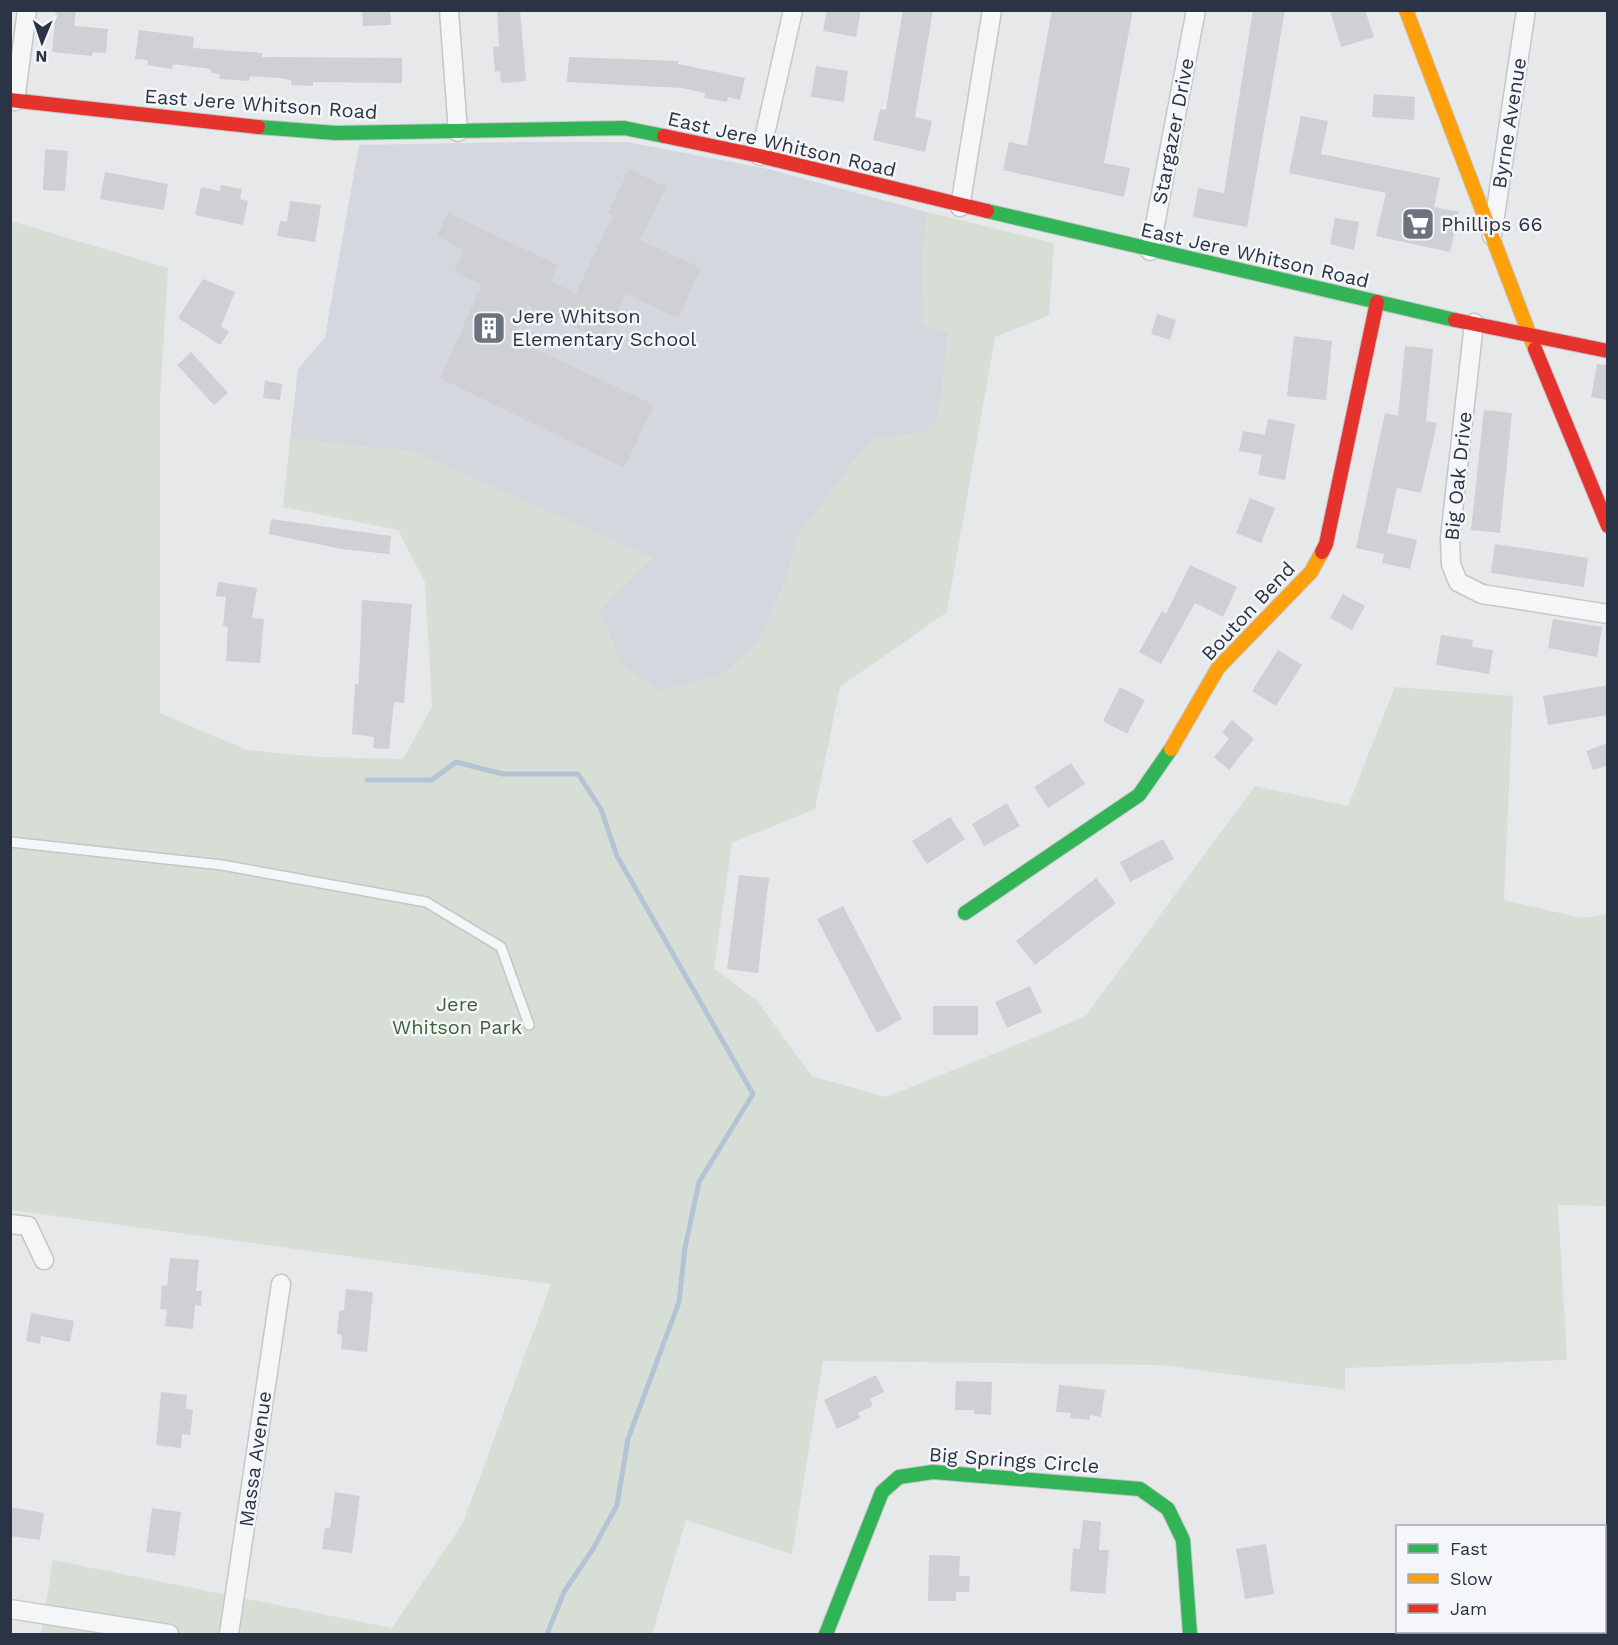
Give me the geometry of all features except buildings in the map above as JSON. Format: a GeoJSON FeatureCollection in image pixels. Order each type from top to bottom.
{"type":"FeatureCollection","features":[{"type":"Feature","properties":{"kind":"street"},"geometry":{"type":"LineString","coordinates":[[13,100],[27,10]]}},
{"type":"Feature","properties":{"kind":"street"},"geometry":{"type":"LineString","coordinates":[[449,10],[458,132]]}},
{"type":"Feature","properties":{"kind":"street"},"geometry":{"type":"LineString","coordinates":[[760,156],[793,10]]}},
{"type":"Feature","properties":{"kind":"street"},"geometry":{"type":"LineString","coordinates":[[960,207],[992,10]]}},
{"type":"Feature","properties":{"kind":"street","name":"Stargazer Drive"},"geometry":{"type":"LineString","coordinates":[[1150,251],[1196,10]]}},
{"type":"Feature","properties":{"kind":"street"},"geometry":{"type":"LineString","coordinates":[[1406,10],[1530,337],[1608,526]]}},
{"type":"Feature","properties":{"kind":"street","name":"Byrne Avenue"},"geometry":{"type":"LineString","coordinates":[[1492,236],[1526,10]]}},
{"type":"Feature","properties":{"kind":"street","name":"East Jere Whitson Road"},"geometry":{"type":"LineString","coordinates":[[13,100],[197,122],[336,132],[624,128],[760,156],[960,207],[1150,251],[1530,337],[1608,351]]}},
{"type":"Feature","properties":{"kind":"street","name":"Bouton Bend"},"geometry":{"type":"LineString","coordinates":[[965,913],[1139,795],[1163,763],[1218,668],[1311,572],[1326,544],[1377,302]]}},
{"type":"Feature","properties":{"kind":"street","name":"Big Oak Drive"},"geometry":{"type":"LineString","coordinates":[[1474,323],[1450,538],[1451,564],[1458,582],[1482,594],[1608,614]]}},
{"type":"Feature","properties":{"kind":"street"},"geometry":{"type":"LineString","coordinates":[[10,1224],[28,1226],[44,1260]]}},
{"type":"Feature","properties":{"kind":"street","name":"Massa Avenue"},"geometry":{"type":"LineString","coordinates":[[229,1635],[281,1284]]}},
{"type":"Feature","properties":{"kind":"street","name":"Big Springs Circle"},"geometry":{"type":"LineString","coordinates":[[826,1635],[876,1501],[885,1486],[906,1473],[933,1472],[1140,1489],[1168,1509],[1183,1540],[1190,1635]]}},
{"type":"Feature","properties":{"kind":"street"},"geometry":{"type":"LineString","coordinates":[[10,1609],[169,1635]]}},
{"type":"Feature","properties":{"kind":"lane"},"geometry":{"type":"LineString","coordinates":[[10,842],[222,865],[426,902],[501,947],[529,1025]]}},
{"type":"Feature","properties":{"kind":"shaded area"},"geometry":{"type":"Polygon","coordinates":[[[627,142],[768,169],[927,212],[923,255],[948,333],[939,417],[925,432],[874,439],[797,537],[787,577],[759,642],[722,675],[658,692],[621,664],[599,610],[652,558],[411,451],[290,439],[298,369],[325,337],[359,145],[627,142]]]}},
{"type":"Feature","properties":{"kind":"green space","name":"Jere Whitson Park"},"geometry":{"type":"Polygon","coordinates":[[[927,212],[1054,243],[1049,315],[995,337],[947,612],[840,687],[815,809],[732,843],[714,968],[757,1001],[812,1076],[886,1097],[1085,1017],[1255,786],[1348,806],[1395,687],[1513,696],[1504,900],[1581,918],[1607,914],[1607,1206],[1558,1205],[1567,1360],[1345,1368],[1345,1390],[1162,1365],[823,1361],[792,1554],[686,1520],[652,1634],[41,1634],[53,1560],[392,1628],[463,1523],[551,1284],[11,1210],[11,221],[168,268],[160,398],[160,713],[247,750],[319,757],[403,759],[432,707],[425,582],[398,530],[283,507],[290,439],[411,451],[652,558],[599,610],[621,664],[659,691],[722,675],[759,642],[787,577],[797,537],[853,462],[874,439],[925,432],[939,417],[948,333],[921,325],[927,212]]]}},
{"type":"Feature","properties":{"kind":"waterway"},"geometry":{"type":"LineString","coordinates":[[367,780],[432,780],[456,762],[503,774],[578,774],[601,809],[617,856],[753,1094],[699,1182],[685,1248],[679,1302],[628,1439],[617,1505],[593,1549],[564,1592],[547,1634]]}},
{"type":"Feature","properties":{"kind":"traffic: fast"},"geometry":{"type":"LineString","coordinates":[[258,127],[336,133],[624,128],[664,136]]}},
{"type":"Feature","properties":{"kind":"traffic: fast"},"geometry":{"type":"LineString","coordinates":[[987,211],[1455,320]]}},
{"type":"Feature","properties":{"kind":"traffic: fast"},"geometry":{"type":"LineString","coordinates":[[965,913],[1139,795],[1171,749]]}},
{"type":"Feature","properties":{"kind":"traffic: fast"},"geometry":{"type":"LineString","coordinates":[[826,1634],[882,1492],[899,1477],[933,1472],[1140,1489],[1168,1509],[1183,1540],[1190,1634]]}},
{"type":"Feature","properties":{"kind":"traffic: slow"},"geometry":{"type":"LineString","coordinates":[[1406,10],[1535,349]]}},
{"type":"Feature","properties":{"kind":"traffic: slow"},"geometry":{"type":"LineString","coordinates":[[1171,749],[1218,668],[1311,572],[1322,552]]}},
{"type":"Feature","properties":{"kind":"traffic: jam"},"geometry":{"type":"LineString","coordinates":[[10,100],[258,127]]}},
{"type":"Feature","properties":{"kind":"traffic: jam"},"geometry":{"type":"LineString","coordinates":[[664,136],[760,156],[987,211]]}},
{"type":"Feature","properties":{"kind":"traffic: jam"},"geometry":{"type":"LineString","coordinates":[[1322,552],[1326,544],[1377,302]]}},
{"type":"Feature","properties":{"kind":"traffic: jam"},"geometry":{"type":"LineString","coordinates":[[1455,320],[1608,351]]}},
{"type":"Feature","properties":{"kind":"traffic: jam"},"geometry":{"type":"LineString","coordinates":[[1535,349],[1608,526]]}},
{"type":"Feature","properties":{"kind":"place","name":"Phillips 66"},"geometry":{"type":"Point","coordinates":[1418,224]}},
{"type":"Feature","properties":{"kind":"place","name":"Jere Whitson Elementary School"},"geometry":{"type":"Point","coordinates":[489,328]}}]}
